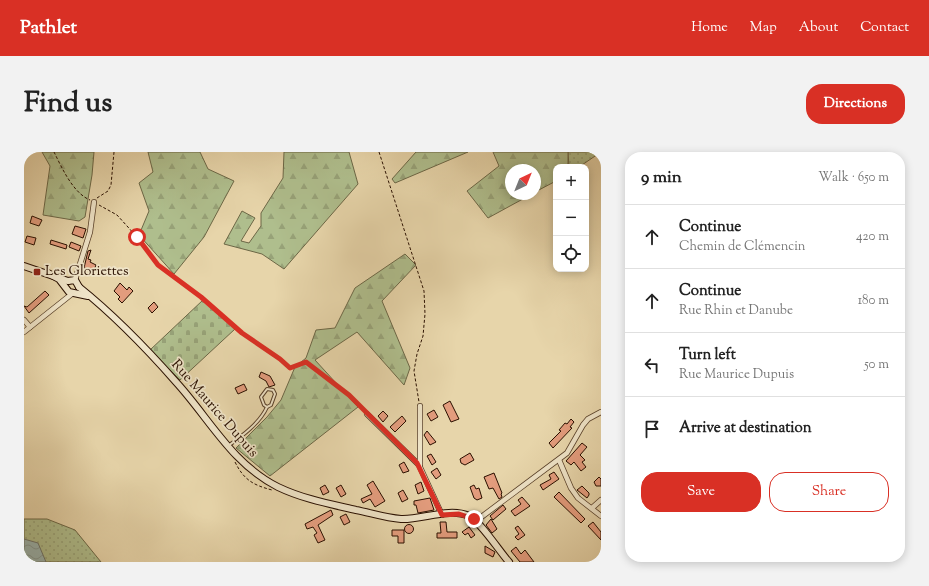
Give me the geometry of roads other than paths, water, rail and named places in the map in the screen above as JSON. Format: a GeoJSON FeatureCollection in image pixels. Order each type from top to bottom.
{"type":"FeatureCollection","features":[{"type":"Feature","properties":{"kind":"main road","name":"Rue Maurice Dupuis"},"geometry":{"type":"LineString","coordinates":[[24,266],[48,273],[67,285],[73,292],[90,296]]}},
{"type":"Feature","properties":{"kind":"main road"},"geometry":{"type":"LineString","coordinates":[[67,285],[75,280],[79,287],[73,292]]}},
{"type":"Feature","properties":{"kind":"main road","name":"Rue Maurice Dupuis"},"geometry":{"type":"LineString","coordinates":[[79,287],[105,308],[176,382],[227,446],[250,468],[277,486],[292,494],[317,501],[396,518],[414,519],[459,514],[468,516],[476,521]]}},
{"type":"Feature","properties":{"kind":"main road"},"geometry":{"type":"LineString","coordinates":[[476,521],[509,562]]}},
{"type":"Feature","properties":{"kind":"street"},"geometry":{"type":"LineString","coordinates":[[75,280],[90,232],[94,202]]}},
{"type":"Feature","properties":{"kind":"street"},"geometry":{"type":"LineString","coordinates":[[64,298],[67,285]]}},
{"type":"Feature","properties":{"kind":"street"},"geometry":{"type":"LineString","coordinates":[[24,332],[56,308],[64,298],[73,292]]}},
{"type":"Feature","properties":{"kind":"street"},"geometry":{"type":"LineString","coordinates":[[24,320],[30,327]]}},
{"type":"Feature","properties":{"kind":"street"},"geometry":{"type":"LineString","coordinates":[[420,406],[420,467]]}},
{"type":"Feature","properties":{"kind":"street"},"geometry":{"type":"LineString","coordinates":[[476,521],[559,460],[567,453],[583,425],[601,412]]}},
{"type":"Feature","properties":{"kind":"street"},"geometry":{"type":"LineString","coordinates":[[367,414],[420,467],[442,515]]}},
{"type":"Feature","properties":{"kind":"street"},"geometry":{"type":"LineString","coordinates":[[559,460],[571,488],[578,498],[601,516]]}},
{"type":"Feature","properties":{"kind":"street"},"geometry":{"type":"LineString","coordinates":[[592,508],[601,500]]}},
{"type":"Feature","properties":{"kind":"lane"},"geometry":{"type":"LineString","coordinates":[[227,446],[242,436],[265,412],[267,407],[271,405],[275,394],[273,390],[266,389],[261,397],[264,405],[267,407]]}},
{"type":"Feature","properties":{"kind":"water"},"geometry":{"type":"Polygon","coordinates":[[[24,539],[38,543],[46,562],[24,562],[24,539]]]}},
{"type":"Feature","properties":{"kind":"place","name":"Les Gloriettes"},"geometry":{"type":"Point","coordinates":[37,272]}}]}
